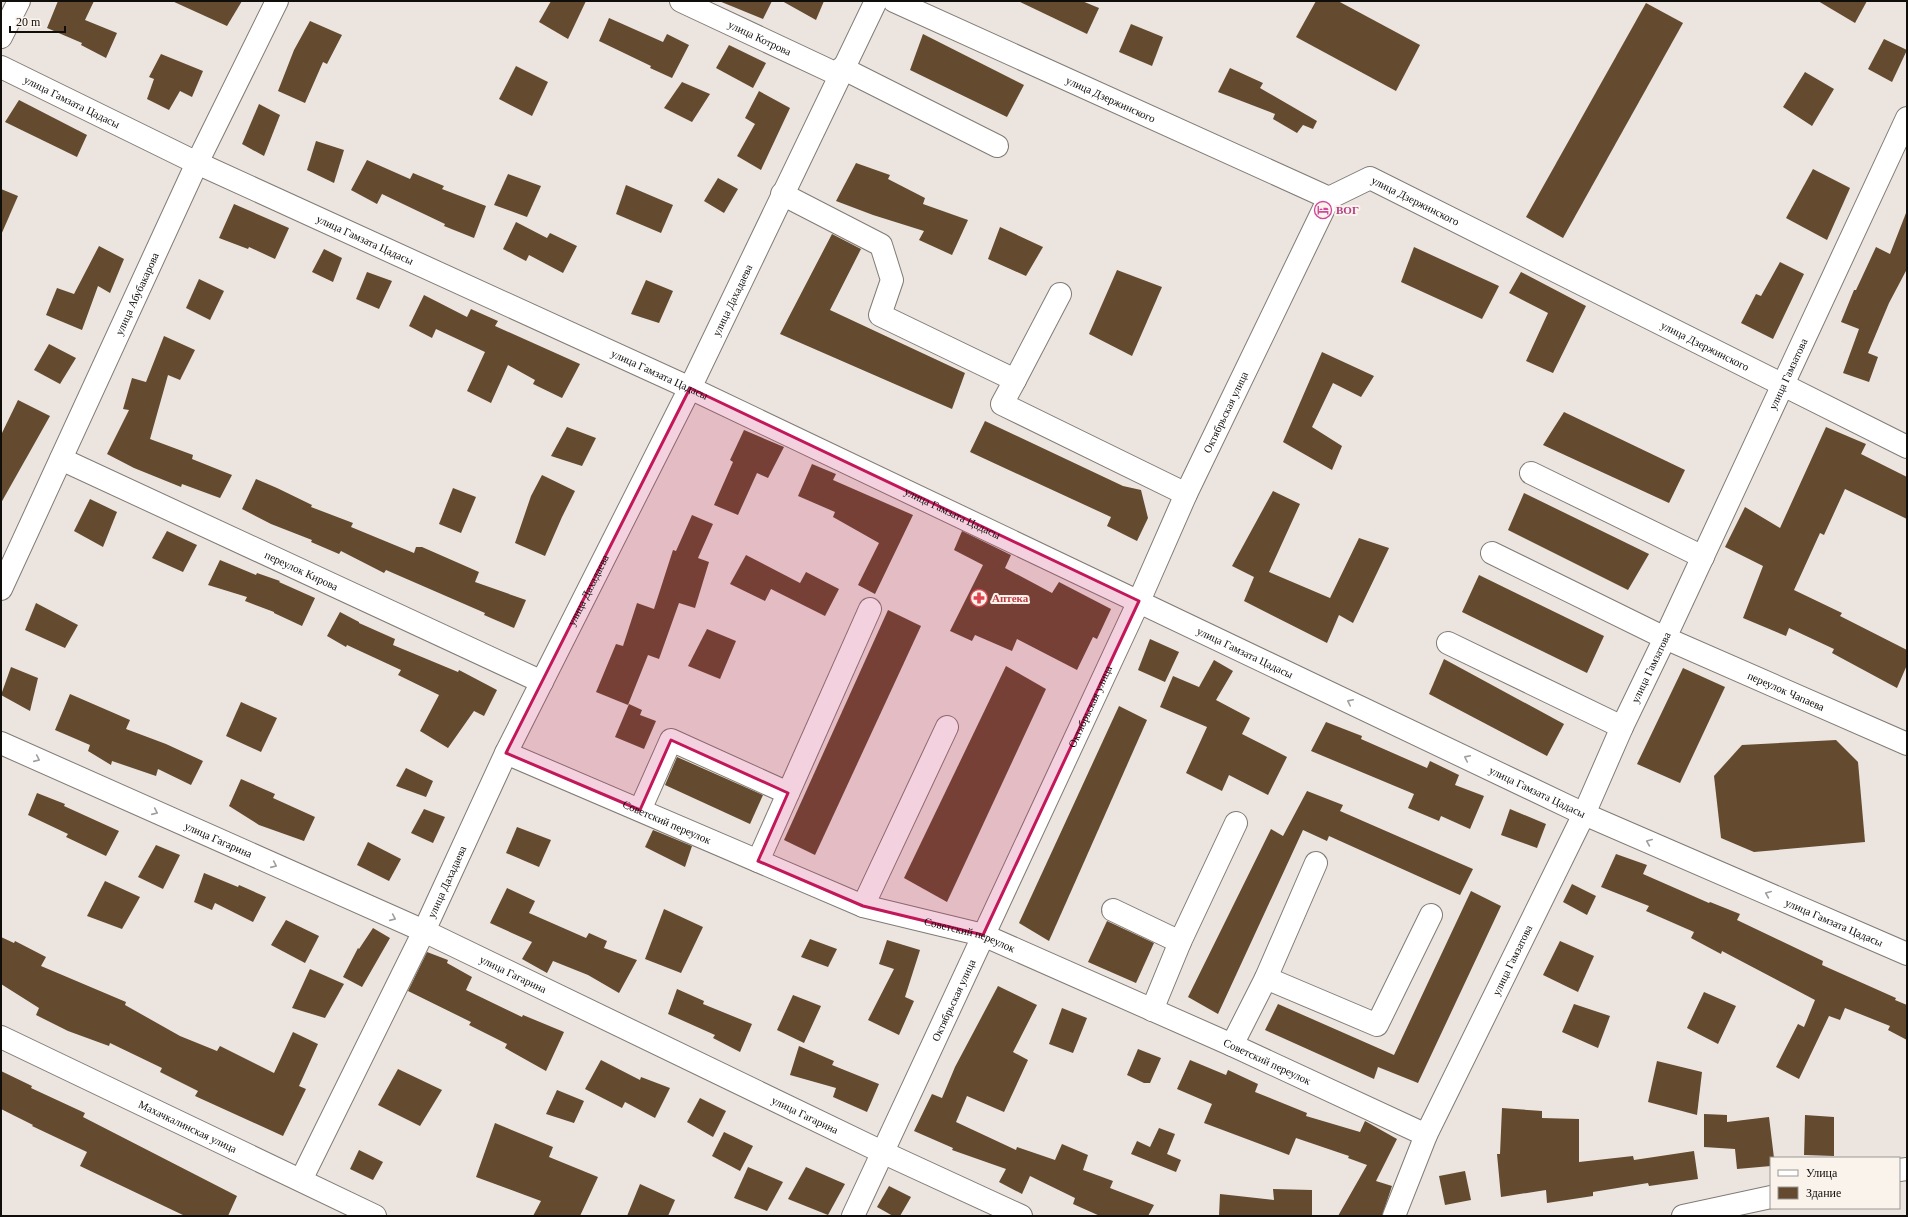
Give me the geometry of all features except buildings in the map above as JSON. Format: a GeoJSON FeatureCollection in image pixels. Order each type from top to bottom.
{"type":"FeatureCollection","features":[{"type":"Feature","properties":{"kind":"street"},"geometry":{"type":"LineString","coordinates":[[1,36],[19,1]]}},
{"type":"Feature","properties":{"kind":"street","name":"улица Абубакарова"},"geometry":{"type":"LineString","coordinates":[[1,589],[197,163],[277,1]]}},
{"type":"Feature","properties":{"kind":"street","name":"улица Котрова"},"geometry":{"type":"LineString","coordinates":[[681,1],[840,72],[997,146]]}},
{"type":"Feature","properties":{"kind":"street","name":"улица Дахадаева"},"geometry":{"type":"LineString","coordinates":[[301,1180],[424,931],[506,753],[690,388],[840,72],[876,1]]}},
{"type":"Feature","properties":{"kind":"street","name":"улица Дзержинского"},"geometry":{"type":"LineString","coordinates":[[894,1],[1329,198],[1370,178],[1782,386],[1907,447]]}},
{"type":"Feature","properties":{"kind":"street","name":"улица Гамзата Цадасы"},"geometry":{"type":"LineString","coordinates":[[1,66],[197,163],[690,388],[1584,814],[1907,954]]}},
{"type":"Feature","properties":{"kind":"street","name":"улица Гамзатова"},"geometry":{"type":"LineString","coordinates":[[1394,1216],[1426,1135],[1584,814],[1622,727],[1703,557],[1907,118]]}},
{"type":"Feature","properties":{"kind":"street"},"geometry":{"type":"LineString","coordinates":[[782,194],[881,245],[892,280],[880,315],[1015,380]]}},
{"type":"Feature","properties":{"kind":"street","name":"Октябрьская улица"},"geometry":{"type":"LineString","coordinates":[[853,1216],[1139,601],[1186,494],[1329,198]]}},
{"type":"Feature","properties":{"kind":"street"},"geometry":{"type":"LineString","coordinates":[[1060,294],[1002,404],[1186,494]]}},
{"type":"Feature","properties":{"kind":"street","name":"переулок Кирова"},"geometry":{"type":"LineString","coordinates":[[61,459],[542,682]]}},
{"type":"Feature","properties":{"kind":"street"},"geometry":{"type":"LineString","coordinates":[[1531,473],[1703,557]]}},
{"type":"Feature","properties":{"kind":"street","name":"переулок Чапаева"},"geometry":{"type":"LineString","coordinates":[[1492,553],[1665,638],[1907,744]]}},
{"type":"Feature","properties":{"kind":"street"},"geometry":{"type":"LineString","coordinates":[[758,861],[870,609]]}},
{"type":"Feature","properties":{"kind":"street"},"geometry":{"type":"LineString","coordinates":[[1448,643],[1622,727]]}},
{"type":"Feature","properties":{"kind":"street"},"geometry":{"type":"LineString","coordinates":[[863,906],[947,727]]}},
{"type":"Feature","properties":{"kind":"street"},"geometry":{"type":"LineString","coordinates":[[640,810],[671,740],[788,793]]}},
{"type":"Feature","properties":{"kind":"street","name":"улица Гагарина"},"geometry":{"type":"LineString","coordinates":[[1,743],[424,931],[882,1152],[1021,1216]]}},
{"type":"Feature","properties":{"kind":"street","name":"Советский переулок"},"geometry":{"type":"LineString","coordinates":[[506,753],[863,906],[983,935],[1232,1044],[1426,1135]]}},
{"type":"Feature","properties":{"kind":"street"},"geometry":{"type":"LineString","coordinates":[[1152,1010],[1180,942],[1236,823]]}},
{"type":"Feature","properties":{"kind":"street"},"geometry":{"type":"LineString","coordinates":[[1232,1044],[1266,978],[1316,863]]}},
{"type":"Feature","properties":{"kind":"street"},"geometry":{"type":"LineString","coordinates":[[1113,910],[1180,942]]}},
{"type":"Feature","properties":{"kind":"street"},"geometry":{"type":"LineString","coordinates":[[1266,978],[1377,1025],[1431,914]]}},
{"type":"Feature","properties":{"kind":"street","name":"Махачкалинская улица"},"geometry":{"type":"LineString","coordinates":[[1,1037],[375,1216]]}},
{"type":"Feature","properties":{"kind":"street"},"geometry":{"type":"LineString","coordinates":[[1683,1216],[1770,1197]]}},
{"type":"Feature","properties":{"kind":"highlighted area"},"geometry":{"type":"Polygon","coordinates":[[[690,388],[1139,601],[983,935],[863,906],[758,861],[788,793],[671,740],[640,810],[506,753],[690,388]]]}},
{"type":"Feature","properties":{"kind":"place","name":"ВОГ"},"geometry":{"type":"Point","coordinates":[1323,210]}},
{"type":"Feature","properties":{"kind":"place","name":"Аптека"},"geometry":{"type":"Point","coordinates":[979,598]}}]}
